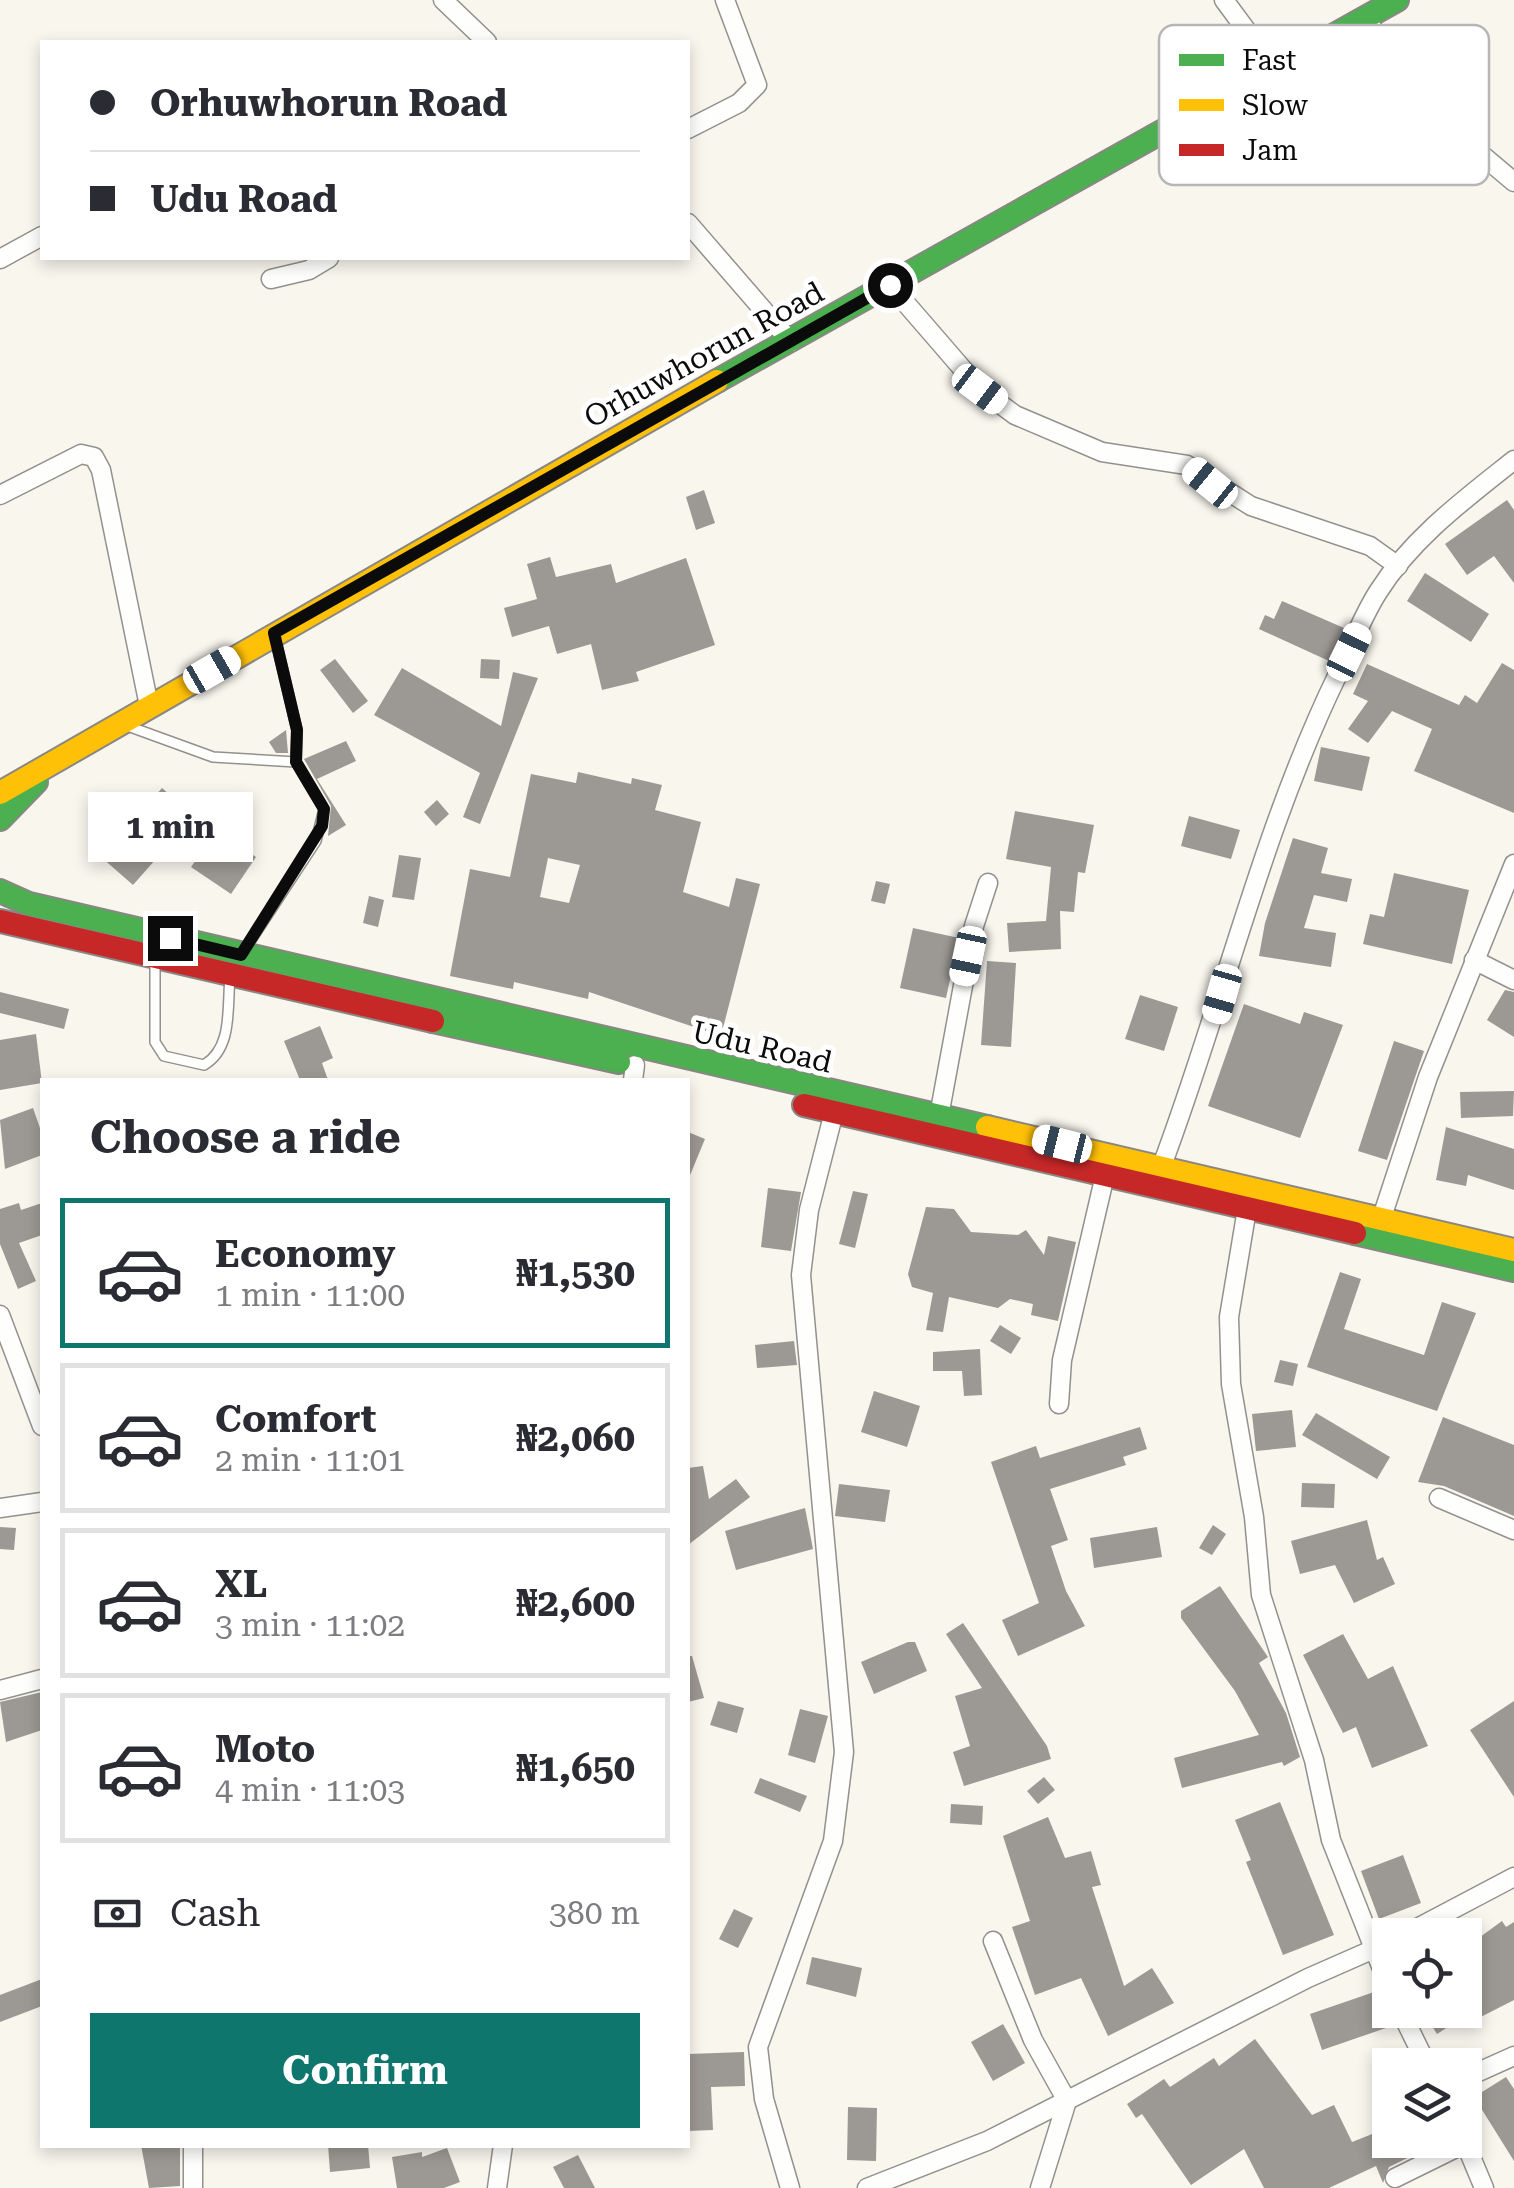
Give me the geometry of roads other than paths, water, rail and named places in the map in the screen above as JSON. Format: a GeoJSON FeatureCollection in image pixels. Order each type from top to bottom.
{"type":"FeatureCollection","features":[{"type":"Feature","properties":{"kind":"main road","name":"Orhuwhorun Road"},"geometry":{"type":"LineString","coordinates":[[1353,25],[1396,0]]}},
{"type":"Feature","properties":{"kind":"main road","name":"Orhuwhorun Road"},"geometry":{"type":"LineString","coordinates":[[0,793],[274,633],[1159,134]]}},
{"type":"Feature","properties":{"kind":"main road","name":"Orhuwhorun Road"},"geometry":{"type":"LineString","coordinates":[[0,819],[45,770]]}},
{"type":"Feature","properties":{"kind":"main road","name":"Udu Road"},"geometry":{"type":"LineString","coordinates":[[0,891],[30,904],[236,965],[660,1078]]}},
{"type":"Feature","properties":{"kind":"main road","name":"Udu Road"},"geometry":{"type":"LineString","coordinates":[[0,921],[155,960],[236,965],[938,1116],[1514,1250]]}},
{"type":"Feature","properties":{"kind":"main road","name":"Udu Road"},"geometry":{"type":"LineString","coordinates":[[690,1084],[834,1112],[1514,1270]]}},
{"type":"Feature","properties":{"kind":"street"},"geometry":{"type":"LineString","coordinates":[[443,0],[485,40]]}},
{"type":"Feature","properties":{"kind":"street"},"geometry":{"type":"LineString","coordinates":[[690,127],[739,104],[757,85],[725,0]]}},
{"type":"Feature","properties":{"kind":"street"},"geometry":{"type":"LineString","coordinates":[[1224,0],[1242,25]]}},
{"type":"Feature","properties":{"kind":"street"},"geometry":{"type":"LineString","coordinates":[[1365,18],[1370,25]]}},
{"type":"Feature","properties":{"kind":"street"},"geometry":{"type":"LineString","coordinates":[[1489,161],[1514,182]]}},
{"type":"Feature","properties":{"kind":"street"},"geometry":{"type":"LineString","coordinates":[[690,225],[791,342]]}},
{"type":"Feature","properties":{"kind":"street"},"geometry":{"type":"LineString","coordinates":[[0,259],[40,237]]}},
{"type":"Feature","properties":{"kind":"street"},"geometry":{"type":"LineString","coordinates":[[271,279],[310,270],[326,260]]}},
{"type":"Feature","properties":{"kind":"street"},"geometry":{"type":"LineString","coordinates":[[890,285],[980,389],[1015,414],[1102,452],[1188,465],[1251,506],[1370,546],[1398,566]]}},
{"type":"Feature","properties":{"kind":"street"},"geometry":{"type":"LineString","coordinates":[[0,496],[81,454],[94,457],[101,470],[149,706]]}},
{"type":"Feature","properties":{"kind":"street"},"geometry":{"type":"LineString","coordinates":[[1161,1168],[1204,1054],[1273,828],[1320,711],[1378,593],[1453,508],[1514,460]]}},
{"type":"Feature","properties":{"kind":"street"},"geometry":{"type":"LineString","coordinates":[[1382,1218],[1428,1077],[1514,864]]}},
{"type":"Feature","properties":{"kind":"street"},"geometry":{"type":"LineString","coordinates":[[938,1116],[974,926],[988,882]]}},
{"type":"Feature","properties":{"kind":"street"},"geometry":{"type":"LineString","coordinates":[[1474,960],[1514,980]]}},
{"type":"Feature","properties":{"kind":"street"},"geometry":{"type":"LineString","coordinates":[[790,2188],[764,2099],[758,2047],[833,1841],[844,1752],[800,1275],[809,1210],[834,1112]]}},
{"type":"Feature","properties":{"kind":"street"},"geometry":{"type":"LineString","coordinates":[[1059,1404],[1062,1360],[1106,1175]]}},
{"type":"Feature","properties":{"kind":"street"},"geometry":{"type":"LineString","coordinates":[[867,2188],[987,2142],[1308,1978],[1372,1952],[1331,1840],[1314,1760],[1262,1595],[1254,1517],[1231,1384],[1229,1317],[1248,1209]]}},
{"type":"Feature","properties":{"kind":"street"},"geometry":{"type":"LineString","coordinates":[[0,1315],[40,1421]]}},
{"type":"Feature","properties":{"kind":"street"},"geometry":{"type":"LineString","coordinates":[[1438,1498],[1514,1530]]}},
{"type":"Feature","properties":{"kind":"street"},"geometry":{"type":"LineString","coordinates":[[0,1508],[40,1502]]}},
{"type":"Feature","properties":{"kind":"street"},"geometry":{"type":"LineString","coordinates":[[0,1690],[40,1680]]}},
{"type":"Feature","properties":{"kind":"street"},"geometry":{"type":"LineString","coordinates":[[1436,1918],[1514,1876]]}},
{"type":"Feature","properties":{"kind":"street"},"geometry":{"type":"LineString","coordinates":[[993,1941],[1033,2040],[1066,2101],[1040,2188]]}},
{"type":"Feature","properties":{"kind":"street"},"geometry":{"type":"LineString","coordinates":[[1482,2070],[1514,2056]]}},
{"type":"Feature","properties":{"kind":"street"},"geometry":{"type":"LineString","coordinates":[[192,2148],[194,2188]]}},
{"type":"Feature","properties":{"kind":"street"},"geometry":{"type":"LineString","coordinates":[[497,2188],[503,2148]]}},
{"type":"Feature","properties":{"kind":"street"},"geometry":{"type":"LineString","coordinates":[[1395,2178],[1434,2158]]}},
{"type":"Feature","properties":{"kind":"street"},"geometry":{"type":"LineString","coordinates":[[1472,2158],[1484,2188]]}},
{"type":"Feature","properties":{"kind":"lane"},"geometry":{"type":"LineString","coordinates":[[155,960],[155,1042],[164,1056],[204,1065],[218,1057],[224,1046],[236,965],[322,826],[324,809],[296,762],[297,730],[274,633]]}},
{"type":"Feature","properties":{"kind":"lane"},"geometry":{"type":"LineString","coordinates":[[120,723],[212,758],[296,762]]}}]}
